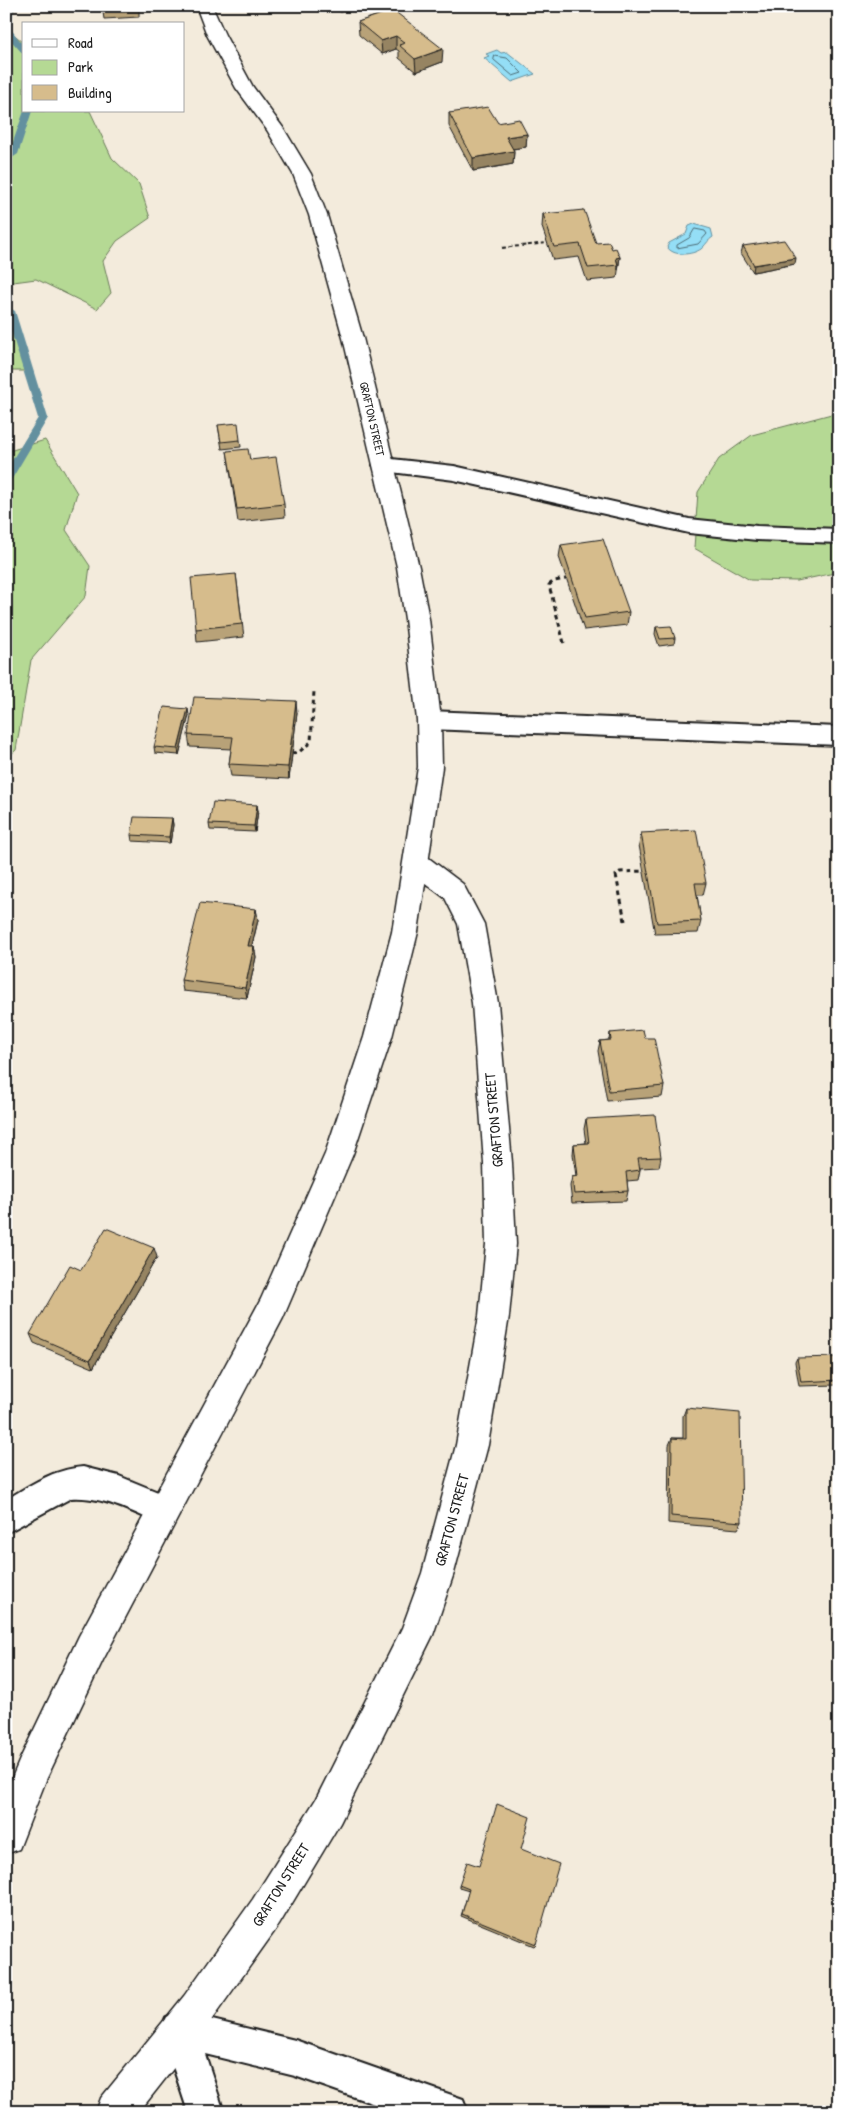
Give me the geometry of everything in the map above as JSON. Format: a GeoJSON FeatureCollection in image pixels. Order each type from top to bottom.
{"type":"FeatureCollection","features":[{"type":"Feature","properties":{"kind":"street","name":"GRAFTON STREET"},"geometry":{"type":"LineString","coordinates":[[6,1836],[32,1771],[91,1648],[272,1308],[339,1154],[378,1037],[405,932],[417,863],[430,767],[429,720],[409,576],[336,277],[318,215],[302,174],[268,118],[245,88],[216,36],[204,6]]}},
{"type":"Feature","properties":{"kind":"street","name":"GRAFTON STREET"},"geometry":{"type":"LineString","coordinates":[[115,2112],[179,2030],[266,1912],[336,1795],[416,1635],[438,1573],[472,1446],[494,1316],[501,1244],[498,1163],[485,1003],[471,924],[454,892],[417,863]]}},
{"type":"Feature","properties":{"kind":"lane"},"geometry":{"type":"LineString","coordinates":[[383,465],[454,473],[689,526],[757,533],[839,536]]}},
{"type":"Feature","properties":{"kind":"lane"},"geometry":{"type":"LineString","coordinates":[[429,720],[839,736]]}},
{"type":"Feature","properties":{"kind":"lane"},"geometry":{"type":"LineString","coordinates":[[6,1518],[30,1503],[70,1483],[93,1483],[164,1510]]}},
{"type":"Feature","properties":{"kind":"lane"},"geometry":{"type":"LineString","coordinates":[[179,2030],[206,2112]]}},
{"type":"Feature","properties":{"kind":"lane"},"geometry":{"type":"LineString","coordinates":[[179,2030],[295,2058],[450,2112]]}},
{"type":"Feature","properties":{"kind":"path"},"geometry":{"type":"LineString","coordinates":[[502,248],[548,244]]}},
{"type":"Feature","properties":{"kind":"path"},"geometry":{"type":"LineString","coordinates":[[564,643],[550,585],[554,581],[566,579]]}},
{"type":"Feature","properties":{"kind":"path"},"geometry":{"type":"LineString","coordinates":[[292,753],[299,752],[310,742],[314,691]]}},
{"type":"Feature","properties":{"kind":"path"},"geometry":{"type":"LineString","coordinates":[[625,922],[616,875],[620,872],[644,871]]}},
{"type":"Feature","properties":{"kind":"green space"},"geometry":{"type":"Polygon","coordinates":[[[6,6],[14,6],[9,30],[22,41],[22,112],[90,112],[112,158],[139,184],[150,218],[117,241],[103,261],[111,293],[97,309],[36,279],[6,283],[6,6]]]}},
{"type":"Feature","properties":{"kind":"green space"},"geometry":{"type":"Polygon","coordinates":[[[6,319],[20,335],[25,371],[6,371],[6,319]]]}},
{"type":"Feature","properties":{"kind":"green space"},"geometry":{"type":"Polygon","coordinates":[[[839,412],[839,572],[797,581],[750,580],[694,548],[698,492],[719,459],[752,435],[839,412]]]}},
{"type":"Feature","properties":{"kind":"green space"},"geometry":{"type":"Polygon","coordinates":[[[45,440],[77,493],[66,530],[90,566],[86,596],[31,660],[16,750],[6,759],[6,452],[45,440]]]}},
{"type":"Feature","properties":{"kind":"water"},"geometry":{"type":"Polygon","coordinates":[[[497,50],[501,53],[507,52],[535,74],[512,82],[484,58],[489,56],[486,54],[497,50]]]}},
{"type":"Feature","properties":{"kind":"water"},"geometry":{"type":"Polygon","coordinates":[[[694,224],[711,229],[713,237],[701,249],[693,253],[678,254],[667,247],[669,243],[686,234],[689,226],[694,224]]]}},
{"type":"Feature","properties":{"kind":"building"},"geometry":{"type":"Polygon","coordinates":[[[393,10],[443,49],[415,59],[399,45],[405,43],[396,36],[381,41],[358,22],[393,10]]]}},
{"type":"Feature","properties":{"kind":"building"},"geometry":{"type":"Polygon","coordinates":[[[488,107],[498,123],[519,119],[527,134],[506,137],[514,151],[473,158],[449,113],[488,107]]]}},
{"type":"Feature","properties":{"kind":"building"},"geometry":{"type":"Polygon","coordinates":[[[584,210],[596,243],[609,242],[612,249],[616,248],[620,257],[616,258],[618,265],[588,268],[580,244],[554,247],[543,214],[584,210]]]}},
{"type":"Feature","properties":{"kind":"building"},"geometry":{"type":"Polygon","coordinates":[[[784,240],[796,258],[754,265],[743,246],[784,240]]]}},
{"type":"Feature","properties":{"kind":"building"},"geometry":{"type":"Polygon","coordinates":[[[238,423],[240,440],[221,442],[218,425],[238,423]]]}},
{"type":"Feature","properties":{"kind":"building"},"geometry":{"type":"Polygon","coordinates":[[[248,449],[250,460],[276,457],[284,504],[237,509],[227,451],[248,449]]]}},
{"type":"Feature","properties":{"kind":"building"},"geometry":{"type":"Polygon","coordinates":[[[603,539],[629,612],[585,618],[561,545],[603,539]]]}},
{"type":"Feature","properties":{"kind":"building"},"geometry":{"type":"Polygon","coordinates":[[[236,574],[242,624],[196,629],[191,578],[236,574]]]}},
{"type":"Feature","properties":{"kind":"building"},"geometry":{"type":"Polygon","coordinates":[[[671,626],[675,638],[660,639],[656,627],[671,626]]]}},
{"type":"Feature","properties":{"kind":"building"},"geometry":{"type":"Polygon","coordinates":[[[194,697],[296,701],[288,767],[229,764],[233,737],[188,735],[194,697]]]}},
{"type":"Feature","properties":{"kind":"building"},"geometry":{"type":"Polygon","coordinates":[[[164,707],[188,709],[178,749],[154,747],[164,707]]]}},
{"type":"Feature","properties":{"kind":"building"},"geometry":{"type":"Polygon","coordinates":[[[213,802],[257,805],[254,826],[209,824],[213,802]]]}},
{"type":"Feature","properties":{"kind":"building"},"geometry":{"type":"Polygon","coordinates":[[[134,817],[172,818],[169,837],[131,835],[134,817]]]}},
{"type":"Feature","properties":{"kind":"building"},"geometry":{"type":"Polygon","coordinates":[[[696,830],[706,883],[695,883],[701,921],[657,923],[641,833],[696,830]]]}},
{"type":"Feature","properties":{"kind":"building"},"geometry":{"type":"Polygon","coordinates":[[[200,903],[256,909],[248,946],[254,946],[245,988],[181,980],[200,903]]]}},
{"type":"Feature","properties":{"kind":"building"},"geometry":{"type":"Polygon","coordinates":[[[643,1030],[645,1038],[654,1038],[664,1086],[609,1091],[600,1041],[611,1040],[610,1033],[643,1030]]]}},
{"type":"Feature","properties":{"kind":"building"},"geometry":{"type":"Polygon","coordinates":[[[655,1115],[661,1157],[638,1158],[640,1170],[626,1172],[628,1191],[574,1194],[572,1177],[578,1176],[574,1144],[589,1143],[586,1119],[655,1115]]]}},
{"type":"Feature","properties":{"kind":"building"},"geometry":{"type":"Polygon","coordinates":[[[106,1228],[154,1248],[90,1360],[30,1334],[70,1265],[81,1270],[106,1228]]]}},
{"type":"Feature","properties":{"kind":"building"},"geometry":{"type":"Polygon","coordinates":[[[836,1357],[839,1380],[801,1382],[797,1358],[836,1357]]]}},
{"type":"Feature","properties":{"kind":"building"},"geometry":{"type":"Polygon","coordinates":[[[686,1408],[740,1413],[742,1522],[671,1516],[672,1438],[686,1439],[686,1408]]]}},
{"type":"Feature","properties":{"kind":"building"},"geometry":{"type":"Polygon","coordinates":[[[497,1804],[530,1817],[521,1849],[559,1864],[536,1944],[462,1914],[469,1889],[459,1885],[467,1862],[479,1866],[497,1804]]]}},
{"type":"Feature","properties":{"kind":"waterway"},"geometry":{"type":"LineString","coordinates":[[6,27],[10,6]]}},
{"type":"Feature","properties":{"kind":"waterway"},"geometry":{"type":"LineString","coordinates":[[6,29],[22,49]]}},
{"type":"Feature","properties":{"kind":"waterway"},"geometry":{"type":"LineString","coordinates":[[6,159],[13,154],[28,112]]}},
{"type":"Feature","properties":{"kind":"waterway"},"geometry":{"type":"LineString","coordinates":[[6,309],[10,311],[43,418],[6,479]]}}]}
